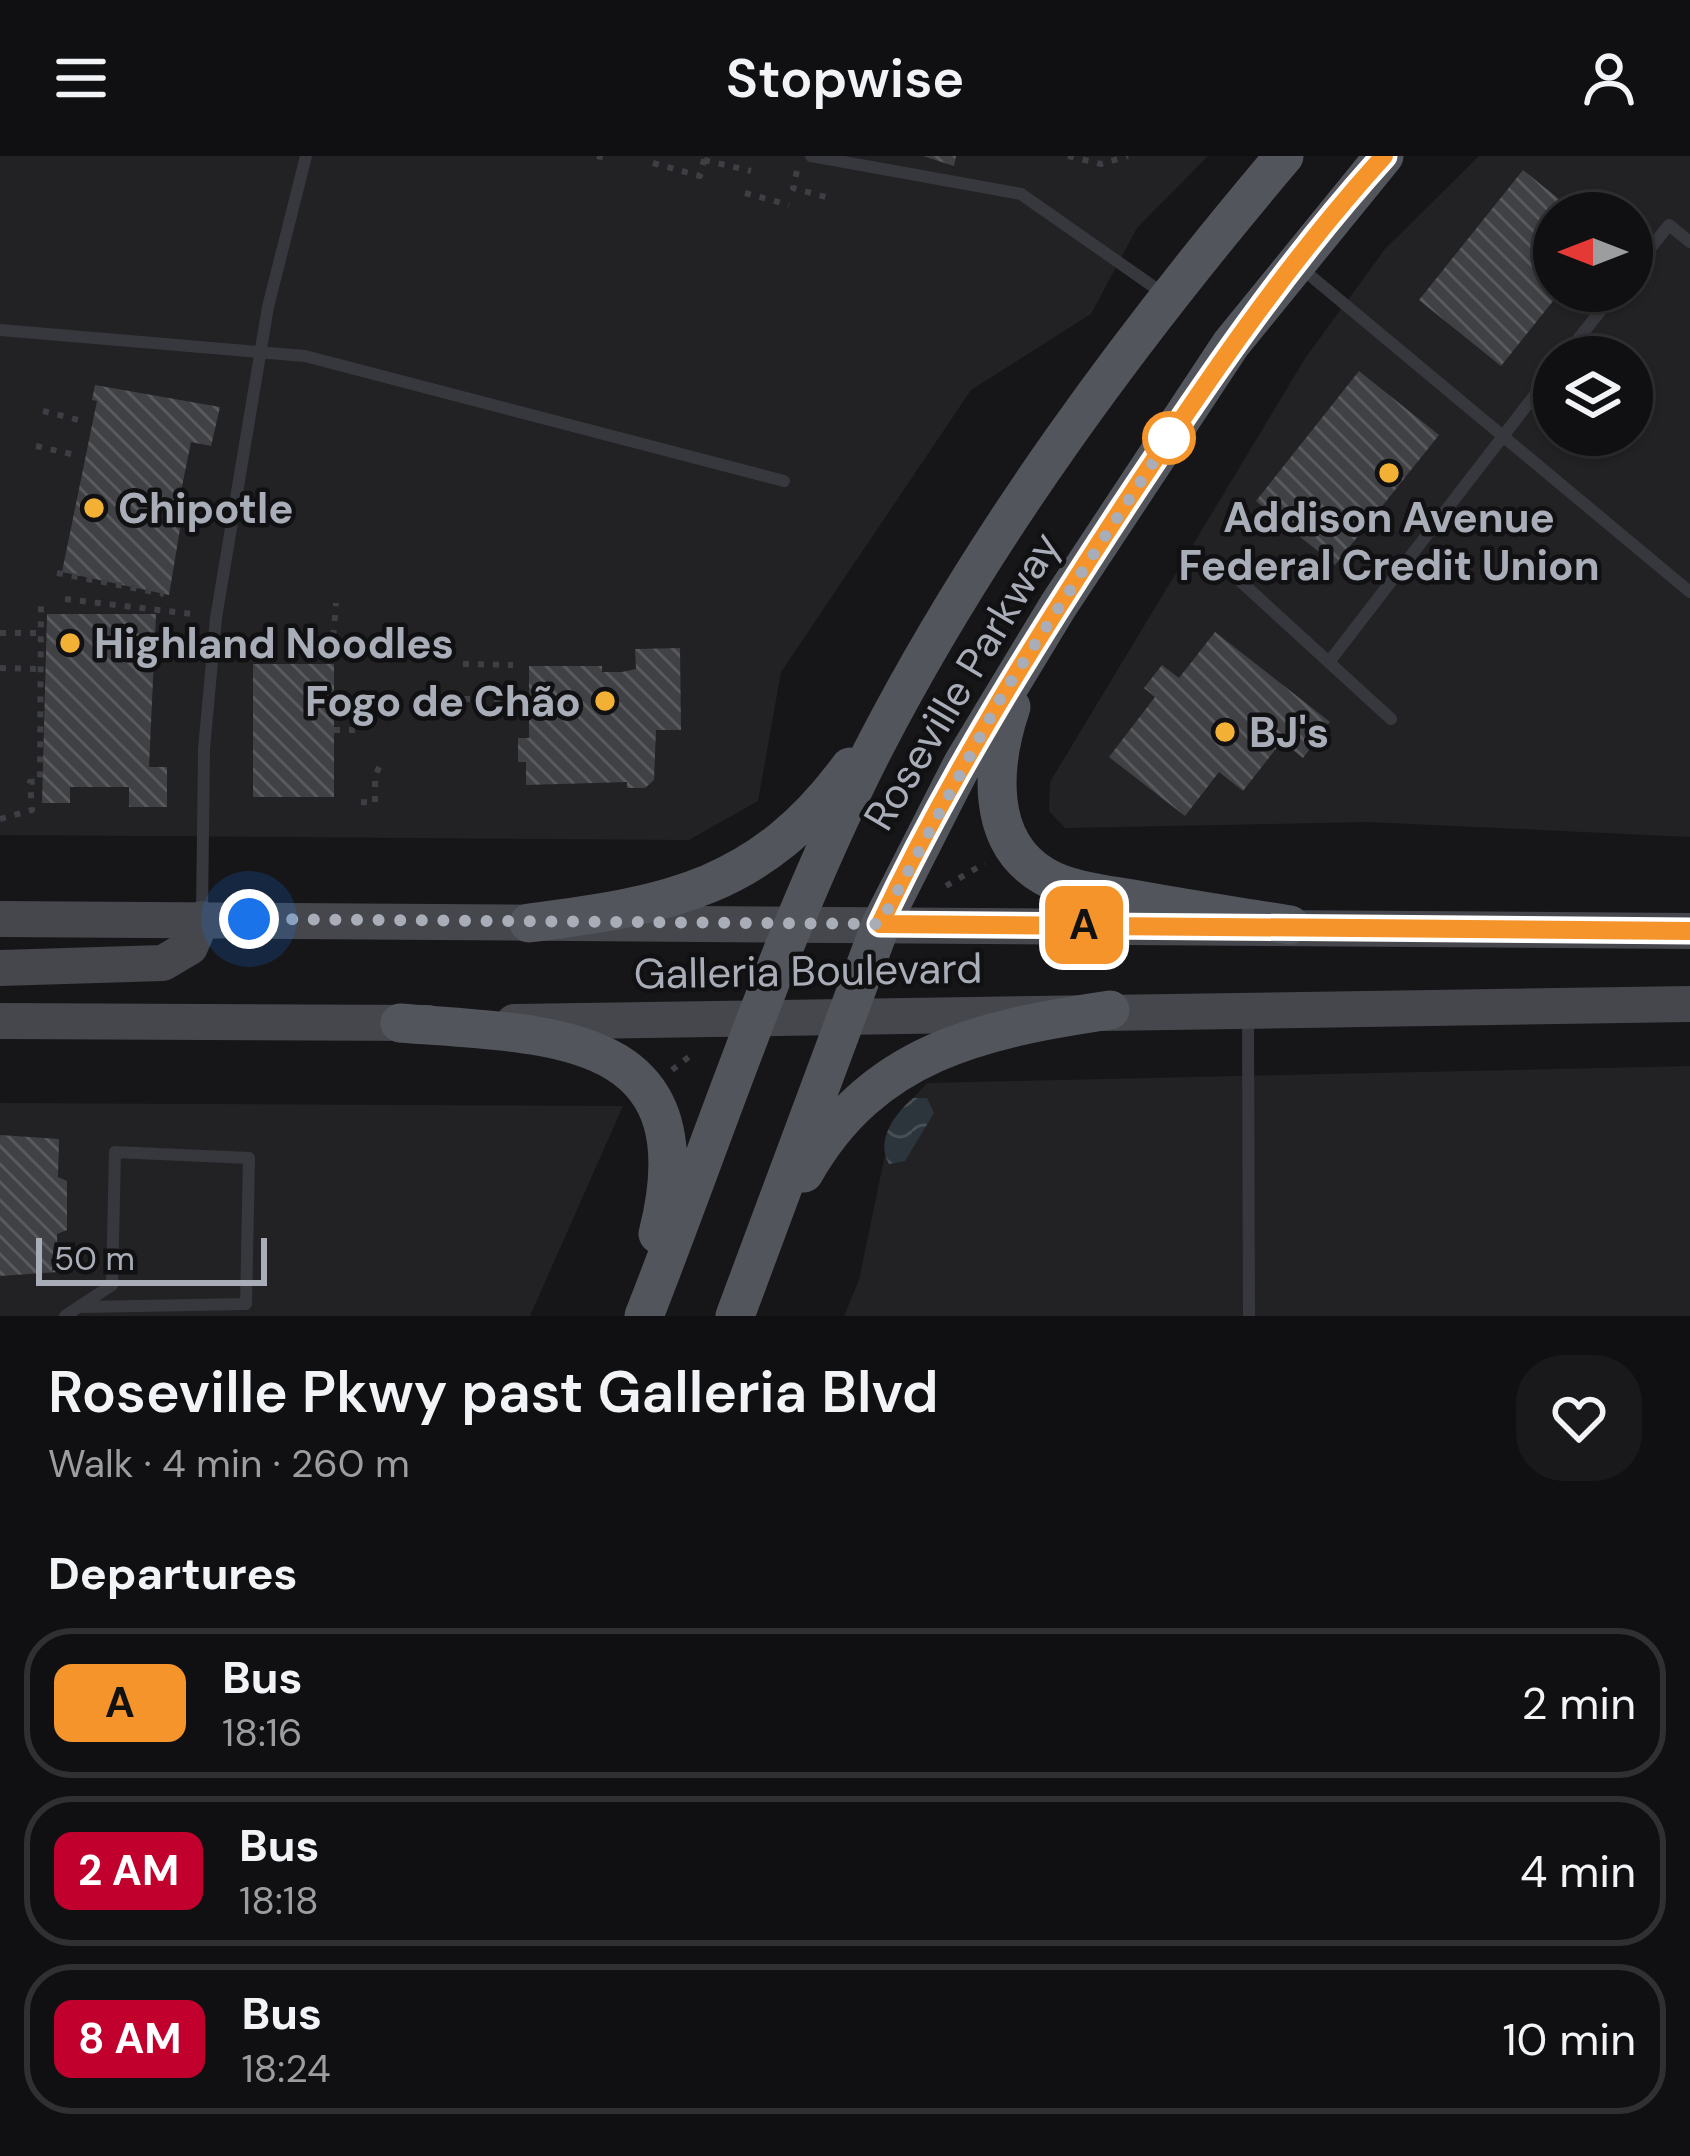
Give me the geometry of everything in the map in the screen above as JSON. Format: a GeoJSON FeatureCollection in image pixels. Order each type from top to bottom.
{"type":"FeatureCollection","features":[{"type":"Feature","properties":{"kind":"main road","name":"Roseville Parkway"},"geometry":{"type":"LineString","coordinates":[[640,1316],[833,833],[914,673],[1078,418],[1166,296],[1285,156]]}},
{"type":"Feature","properties":{"kind":"main road","name":"Roseville Parkway"},"geometry":{"type":"LineString","coordinates":[[735,1314],[880,924],[953,781],[1058,606],[1231,344],[1384,156]]}},
{"type":"Feature","properties":{"kind":"main road"},"geometry":{"type":"LineString","coordinates":[[1058,606],[1011,706],[998,766],[999,814],[1021,856],[1044,876],[1068,885],[1290,925]]}},
{"type":"Feature","properties":{"kind":"main road"},"geometry":{"type":"LineString","coordinates":[[529,923],[675,898],[750,867],[795,832],[836,785],[914,673]]}},
{"type":"Feature","properties":{"kind":"main road","name":"Galleria Boulevard"},"geometry":{"type":"LineString","coordinates":[[0,919],[1290,925],[1690,932]]}},
{"type":"Feature","properties":{"kind":"main road"},"geometry":{"type":"LineString","coordinates":[[0,968],[163,963],[190,947],[202,919]]}},
{"type":"Feature","properties":{"kind":"main road","name":"Galleria Boulevard"},"geometry":{"type":"LineString","coordinates":[[0,1021],[400,1023],[1690,1004]]}},
{"type":"Feature","properties":{"kind":"main road"},"geometry":{"type":"LineString","coordinates":[[735,1314],[818,1148],[861,1096],[922,1058],[983,1035],[1110,1010]]}},
{"type":"Feature","properties":{"kind":"main road"},"geometry":{"type":"LineString","coordinates":[[400,1023],[569,1040],[607,1053],[640,1077],[660,1111],[668,1170],[640,1316]]}},
{"type":"Feature","properties":{"kind":"lane"},"geometry":{"type":"LineString","coordinates":[[202,919],[210,662],[261,353],[306,156]]}},
{"type":"Feature","properties":{"kind":"lane"},"geometry":{"type":"LineString","coordinates":[[811,156],[1021,194],[1166,296]]}},
{"type":"Feature","properties":{"kind":"lane"},"geometry":{"type":"LineString","coordinates":[[1653,245],[1669,225],[1690,242]]}},
{"type":"Feature","properties":{"kind":"lane"},"geometry":{"type":"LineString","coordinates":[[1295,262],[1690,592]]}},
{"type":"Feature","properties":{"kind":"lane"},"geometry":{"type":"LineString","coordinates":[[1581,336],[1599,312]]}},
{"type":"Feature","properties":{"kind":"lane"},"geometry":{"type":"LineString","coordinates":[[0,330],[304,356],[784,482]]}},
{"type":"Feature","properties":{"kind":"lane"},"geometry":{"type":"LineString","coordinates":[[1329,662],[1533,396]]}},
{"type":"Feature","properties":{"kind":"lane"},"geometry":{"type":"LineString","coordinates":[[1228,569],[1390,719]]}},
{"type":"Feature","properties":{"kind":"lane"},"geometry":{"type":"LineString","coordinates":[[1247,1012],[1249,1316]]}},
{"type":"Feature","properties":{"kind":"lane"},"geometry":{"type":"LineString","coordinates":[[65,1316],[112,1285],[115,1152],[248,1158],[246,1304],[83,1307]]}},
{"type":"Feature","properties":{"kind":"path"},"geometry":{"type":"LineString","coordinates":[[597,156],[609,159]]}},
{"type":"Feature","properties":{"kind":"path"},"geometry":{"type":"LineString","coordinates":[[801,156],[793,188],[833,199]]}},
{"type":"Feature","properties":{"kind":"path"},"geometry":{"type":"LineString","coordinates":[[1068,156],[1101,164],[1129,156]]}},
{"type":"Feature","properties":{"kind":"path"},"geometry":{"type":"LineString","coordinates":[[653,163],[700,176],[705,158],[751,171]]}},
{"type":"Feature","properties":{"kind":"path"},"geometry":{"type":"LineString","coordinates":[[745,193],[790,206]]}},
{"type":"Feature","properties":{"kind":"path"},"geometry":{"type":"LineString","coordinates":[[43,411],[86,422]]}},
{"type":"Feature","properties":{"kind":"path"},"geometry":{"type":"LineString","coordinates":[[36,446],[80,456]]}},
{"type":"Feature","properties":{"kind":"path"},"geometry":{"type":"LineString","coordinates":[[57,573],[164,594]]}},
{"type":"Feature","properties":{"kind":"path"},"geometry":{"type":"LineString","coordinates":[[138,606],[140,592]]}},
{"type":"Feature","properties":{"kind":"path"},"geometry":{"type":"LineString","coordinates":[[65,599],[192,614]]}},
{"type":"Feature","properties":{"kind":"path"},"geometry":{"type":"LineString","coordinates":[[0,819],[32,810],[30,782],[40,781],[41,602]]}},
{"type":"Feature","properties":{"kind":"path"},"geometry":{"type":"LineString","coordinates":[[332,651],[336,603]]}},
{"type":"Feature","properties":{"kind":"path"},"geometry":{"type":"LineString","coordinates":[[0,632],[41,632]]}},
{"type":"Feature","properties":{"kind":"path"},"geometry":{"type":"LineString","coordinates":[[463,664],[513,665]]}},
{"type":"Feature","properties":{"kind":"path"},"geometry":{"type":"LineString","coordinates":[[0,668],[40,669]]}},
{"type":"Feature","properties":{"kind":"path"},"geometry":{"type":"LineString","coordinates":[[464,699],[513,699]]}},
{"type":"Feature","properties":{"kind":"path"},"geometry":{"type":"LineString","coordinates":[[334,730],[360,730]]}},
{"type":"Feature","properties":{"kind":"path"},"geometry":{"type":"LineString","coordinates":[[361,802],[375,802],[381,764]]}},
{"type":"Feature","properties":{"kind":"path"},"geometry":{"type":"LineString","coordinates":[[934,886],[946,886],[1000,854]]}},
{"type":"Feature","properties":{"kind":"path"},"geometry":{"type":"LineString","coordinates":[[942,897],[946,886]]}},
{"type":"Feature","properties":{"kind":"path"},"geometry":{"type":"LineString","coordinates":[[660,1079],[694,1054],[698,1042]]}},
{"type":"Feature","properties":{"kind":"shaded area"},"geometry":{"type":"Polygon","coordinates":[[[0,156],[1208,156],[1137,228],[1091,314],[971,390],[781,672],[758,801],[689,840],[0,835],[0,156]]]}},
{"type":"Feature","properties":{"kind":"shaded area"},"geometry":{"type":"Polygon","coordinates":[[[1479,156],[1690,156],[1690,837],[1368,822],[1065,828],[1049,811],[1050,782],[1306,357],[1385,249],[1479,156]]]}},
{"type":"Feature","properties":{"kind":"shaded area"},"geometry":{"type":"Polygon","coordinates":[[[1690,1066],[1690,1316],[844,1316],[859,1280],[892,1121],[927,1083],[1690,1066]]]}},
{"type":"Feature","properties":{"kind":"shaded area"},"geometry":{"type":"Polygon","coordinates":[[[0,1103],[623,1106],[530,1316],[0,1316],[0,1103]]]}},
{"type":"Feature","properties":{"kind":"water"},"geometry":{"type":"Polygon","coordinates":[[[913,1098],[927,1098],[934,1113],[905,1161],[889,1164],[886,1137],[913,1098]]]}},
{"type":"Feature","properties":{"kind":"building"},"geometry":{"type":"Polygon","coordinates":[[[923,156],[956,156],[954,166],[923,156]]]}},
{"type":"Feature","properties":{"kind":"building"},"geometry":{"type":"Polygon","coordinates":[[[1523,170],[1550,192],[1533,192],[1533,312],[1544,312],[1501,366],[1419,300],[1523,170]]]}},
{"type":"Feature","properties":{"kind":"building"},"geometry":{"type":"Polygon","coordinates":[[[1359,371],[1439,435],[1335,565],[1256,501],[1359,371]]]}},
{"type":"Feature","properties":{"kind":"building"},"geometry":{"type":"Polygon","coordinates":[[[95,385],[220,407],[211,446],[191,442],[176,516],[182,517],[169,595],[62,572],[97,401],[92,400],[95,385]]]}},
{"type":"Feature","properties":{"kind":"building"},"geometry":{"type":"Polygon","coordinates":[[[47,614],[156,614],[149,767],[167,767],[167,807],[129,807],[129,787],[70,787],[70,803],[42,803],[47,614]]]}},
{"type":"Feature","properties":{"kind":"building","name":"BJ's"},"geometry":{"type":"Polygon","coordinates":[[[1215,632],[1330,722],[1303,758],[1282,741],[1243,791],[1219,772],[1185,816],[1109,757],[1155,697],[1144,688],[1162,665],[1179,678],[1215,632]]]}},
{"type":"Feature","properties":{"kind":"building","name":"Fogo de Chão"},"geometry":{"type":"Polygon","coordinates":[[[680,648],[681,730],[656,730],[654,780],[645,788],[627,788],[627,782],[526,785],[526,762],[518,762],[518,738],[529,738],[529,666],[602,666],[602,672],[622,672],[636,669],[635,649],[680,648]]]}},
{"type":"Feature","properties":{"kind":"building"},"geometry":{"type":"Polygon","coordinates":[[[253,664],[334,664],[334,797],[253,797],[253,664]]]}},
{"type":"Feature","properties":{"kind":"building"},"geometry":{"type":"Polygon","coordinates":[[[0,1135],[59,1139],[58,1177],[67,1181],[67,1230],[57,1234],[58,1272],[0,1276],[0,1135]]]}},
{"type":"Feature","properties":{"kind":"bus line","name":"A"},"geometry":{"type":"LineString","coordinates":[[1384,156],[1231,344],[1058,606],[963,764],[880,924],[1690,931]]}},
{"type":"Feature","properties":{"kind":"place","name":"Addison Avenue Federal Credit Union"},"geometry":{"type":"Point","coordinates":[1389,473]}},
{"type":"Feature","properties":{"kind":"place","name":"Chipotle"},"geometry":{"type":"Point","coordinates":[94,508]}},
{"type":"Feature","properties":{"kind":"place","name":"Highland Noodles"},"geometry":{"type":"Point","coordinates":[70,643]}},
{"type":"Feature","properties":{"kind":"place","name":"Fogo de Chão"},"geometry":{"type":"Point","coordinates":[605,701]}},
{"type":"Feature","properties":{"kind":"place","name":"BJ's"},"geometry":{"type":"Point","coordinates":[1225,732]}},
{"type":"Feature","properties":{"kind":"route"},"geometry":{"type":"LineString","coordinates":[[249,919],[880,924],[924,834],[1004,692],[1169,438]]}}]}
